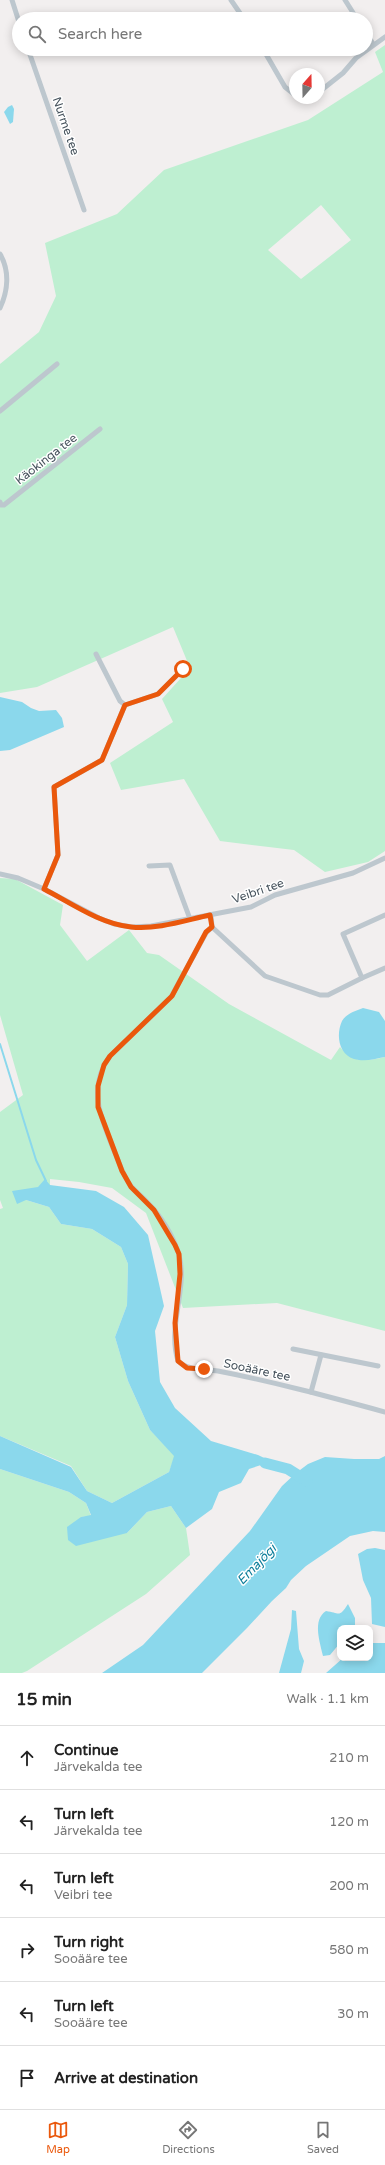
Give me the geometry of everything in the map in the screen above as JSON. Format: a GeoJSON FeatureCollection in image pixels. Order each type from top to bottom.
{"type":"FeatureCollection","features":[{"type":"Feature","properties":{"kind":"street"},"geometry":{"type":"LineString","coordinates":[[12,0],[16,12]]}},
{"type":"Feature","properties":{"kind":"street"},"geometry":{"type":"LineString","coordinates":[[232,0],[240,12]]}},
{"type":"Feature","properties":{"kind":"street"},"geometry":{"type":"LineString","coordinates":[[345,0],[353,12]]}},
{"type":"Feature","properties":{"kind":"street"},"geometry":{"type":"LineString","coordinates":[[373,44],[385,37]]}},
{"type":"Feature","properties":{"kind":"street","name":"Nurme tee"},"geometry":{"type":"LineString","coordinates":[[30,56],[84,210]]}},
{"type":"Feature","properties":{"kind":"street"},"geometry":{"type":"LineString","coordinates":[[267,56],[285,87],[289,90]]}},
{"type":"Feature","properties":{"kind":"street"},"geometry":{"type":"LineString","coordinates":[[325,88],[332,83],[358,56]]}},
{"type":"Feature","properties":{"kind":"street"},"geometry":{"type":"LineString","coordinates":[[0,254],[7,278],[6,289],[0,308]]}},
{"type":"Feature","properties":{"kind":"street"},"geometry":{"type":"LineString","coordinates":[[0,411],[57,364]]}},
{"type":"Feature","properties":{"kind":"street","name":"Käokinga tee"},"geometry":{"type":"LineString","coordinates":[[2,503],[100,429]]}},
{"type":"Feature","properties":{"kind":"street"},"geometry":{"type":"LineString","coordinates":[[96,654],[120,701],[125,705]]}},
{"type":"Feature","properties":{"kind":"street"},"geometry":{"type":"LineString","coordinates":[[44,889],[58,855],[54,787],[102,760],[125,705],[158,694],[183,669]]}},
{"type":"Feature","properties":{"kind":"street","name":"Veibri tee"},"geometry":{"type":"LineString","coordinates":[[0,874],[18,878],[44,889],[84,911],[114,924],[138,927],[190,919],[250,907],[275,895],[353,873],[385,858]]}},
{"type":"Feature","properties":{"kind":"street"},"geometry":{"type":"LineString","coordinates":[[149,866],[170,865],[190,919]]}},
{"type":"Feature","properties":{"kind":"street"},"geometry":{"type":"LineString","coordinates":[[210,915],[212,927],[258,970],[271,978],[320,995],[328,995],[385,968]]}},
{"type":"Feature","properties":{"kind":"street"},"geometry":{"type":"LineString","coordinates":[[362,978],[343,934],[385,915]]}},
{"type":"Feature","properties":{"kind":"street","name":"Sooääre tee"},"geometry":{"type":"LineString","coordinates":[[212,927],[206,932],[172,996],[142,1023],[104,1065],[98,1086],[98,1107],[127,1181],[154,1210],[179,1254],[180,1274],[175,1323],[178,1361],[187,1368],[204,1369],[262,1380],[385,1412]]}},
{"type":"Feature","properties":{"kind":"street"},"geometry":{"type":"LineString","coordinates":[[293,1349],[378,1366]]}},
{"type":"Feature","properties":{"kind":"street"},"geometry":{"type":"LineString","coordinates":[[311,1392],[321,1355]]}},
{"type":"Feature","properties":{"kind":"green space"},"geometry":{"type":"Polygon","coordinates":[[[385,45],[385,851],[368,862],[325,872],[294,850],[220,841],[184,779],[121,790],[110,763],[173,722],[162,699],[190,668],[173,627],[37,687],[0,693],[0,364],[39,332],[56,296],[45,243],[117,214],[164,170],[308,120],[383,72],[375,52],[385,45]],[[321,205],[268,250],[301,279],[351,240],[321,205]]]}},
{"type":"Feature","properties":{"kind":"green space"},"geometry":{"type":"Polygon","coordinates":[[[0,878],[15,879],[63,905],[60,925],[87,961],[129,930],[147,953],[159,955],[229,1004],[331,1060],[340,1047],[355,1059],[372,1060],[385,1057],[385,1331],[277,1303],[183,1308],[146,1213],[112,1188],[50,1179],[50,1185],[38,1187],[26,1200],[49,1207],[61,1224],[92,1229],[121,1247],[128,1264],[127,1305],[115,1337],[128,1381],[150,1430],[175,1456],[169,1472],[112,1503],[87,1491],[71,1466],[0,1436],[0,1209],[3,1208],[0,1200],[0,1112],[23,1095],[0,1015],[0,878]]]}},
{"type":"Feature","properties":{"kind":"green space"},"geometry":{"type":"Polygon","coordinates":[[[0,1469],[69,1492],[86,1503],[91,1516],[81,1517],[127,1533],[147,1512],[171,1506],[186,1528],[190,1555],[146,1594],[27,1671],[22,1673],[0,1673],[0,1469]]]}},
{"type":"Feature","properties":{"kind":"water"},"geometry":{"type":"Polygon","coordinates":[[[12,105],[14,109],[13,122],[10,124],[4,112],[12,105]]]}},
{"type":"Feature","properties":{"kind":"water"},"geometry":{"type":"Polygon","coordinates":[[[0,697],[22,702],[39,711],[56,710],[62,718],[64,727],[10,750],[0,751],[0,697]]]}},
{"type":"Feature","properties":{"kind":"water"},"geometry":{"type":"Polygon","coordinates":[[[363,1008],[379,1012],[385,1021],[385,1057],[370,1060],[358,1060],[345,1053],[342,1048],[339,1032],[342,1021],[348,1015],[363,1008]]]}},
{"type":"Feature","properties":{"kind":"water"},"geometry":{"type":"Polygon","coordinates":[[[45,1179],[50,1185],[96,1191],[124,1207],[148,1235],[164,1306],[155,1331],[160,1382],[175,1408],[211,1441],[258,1455],[279,1465],[261,1465],[249,1469],[241,1483],[219,1492],[212,1509],[186,1528],[171,1506],[147,1512],[127,1533],[76,1546],[68,1540],[67,1527],[81,1517],[91,1515],[86,1503],[69,1492],[0,1469],[0,1436],[71,1467],[87,1491],[112,1503],[169,1472],[174,1456],[150,1430],[128,1381],[115,1337],[127,1305],[128,1264],[121,1247],[92,1229],[61,1224],[49,1207],[26,1200],[17,1204],[12,1191],[38,1187],[45,1179]]]}},
{"type":"Feature","properties":{"kind":"water","name":"Emajõgi"},"geometry":{"type":"Polygon","coordinates":[[[385,1456],[385,1532],[373,1531],[350,1536],[306,1566],[202,1673],[102,1673],[143,1645],[250,1531],[282,1486],[296,1473],[308,1464],[325,1457],[379,1459],[385,1456]]]}},
{"type":"Feature","properties":{"kind":"water"},"geometry":{"type":"Polygon","coordinates":[[[375,1548],[385,1550],[385,1627],[372,1624],[371,1598],[363,1580],[358,1554],[367,1549],[375,1548]]]}},
{"type":"Feature","properties":{"kind":"water"},"geometry":{"type":"Polygon","coordinates":[[[348,1604],[355,1618],[355,1625],[337,1625],[337,1647],[330,1655],[323,1656],[318,1632],[319,1620],[326,1611],[339,1614],[348,1604]]]}},
{"type":"Feature","properties":{"kind":"water"},"geometry":{"type":"Polygon","coordinates":[[[292,1610],[296,1611],[299,1649],[304,1661],[301,1673],[279,1673],[291,1629],[292,1610]]]}},
{"type":"Feature","properties":{"kind":"water"},"geometry":{"type":"Polygon","coordinates":[[[373,1643],[385,1643],[385,1673],[326,1673],[340,1661],[373,1661],[373,1643]]]}},
{"type":"Feature","properties":{"kind":"waterway"},"geometry":{"type":"LineString","coordinates":[[0,1044],[36,1160],[46,1181]]}},
{"type":"Feature","properties":{"kind":"waterway"},"geometry":{"type":"LineString","coordinates":[[265,1463],[288,1469],[307,1481]]}},
{"type":"Feature","properties":{"kind":"route"},"geometry":{"type":"LineString","coordinates":[[183,669],[158,694],[125,705],[102,760],[96,766],[54,787],[58,855],[44,889],[99,918],[114,924],[132,927],[151,926],[210,915],[212,927],[206,932],[172,996],[142,1023],[110,1056],[100,1075],[97,1096],[98,1107],[102,1120],[127,1181],[154,1210],[168,1232],[179,1254],[180,1274],[175,1323],[176,1356],[178,1361],[187,1368],[204,1369]]}}]}
